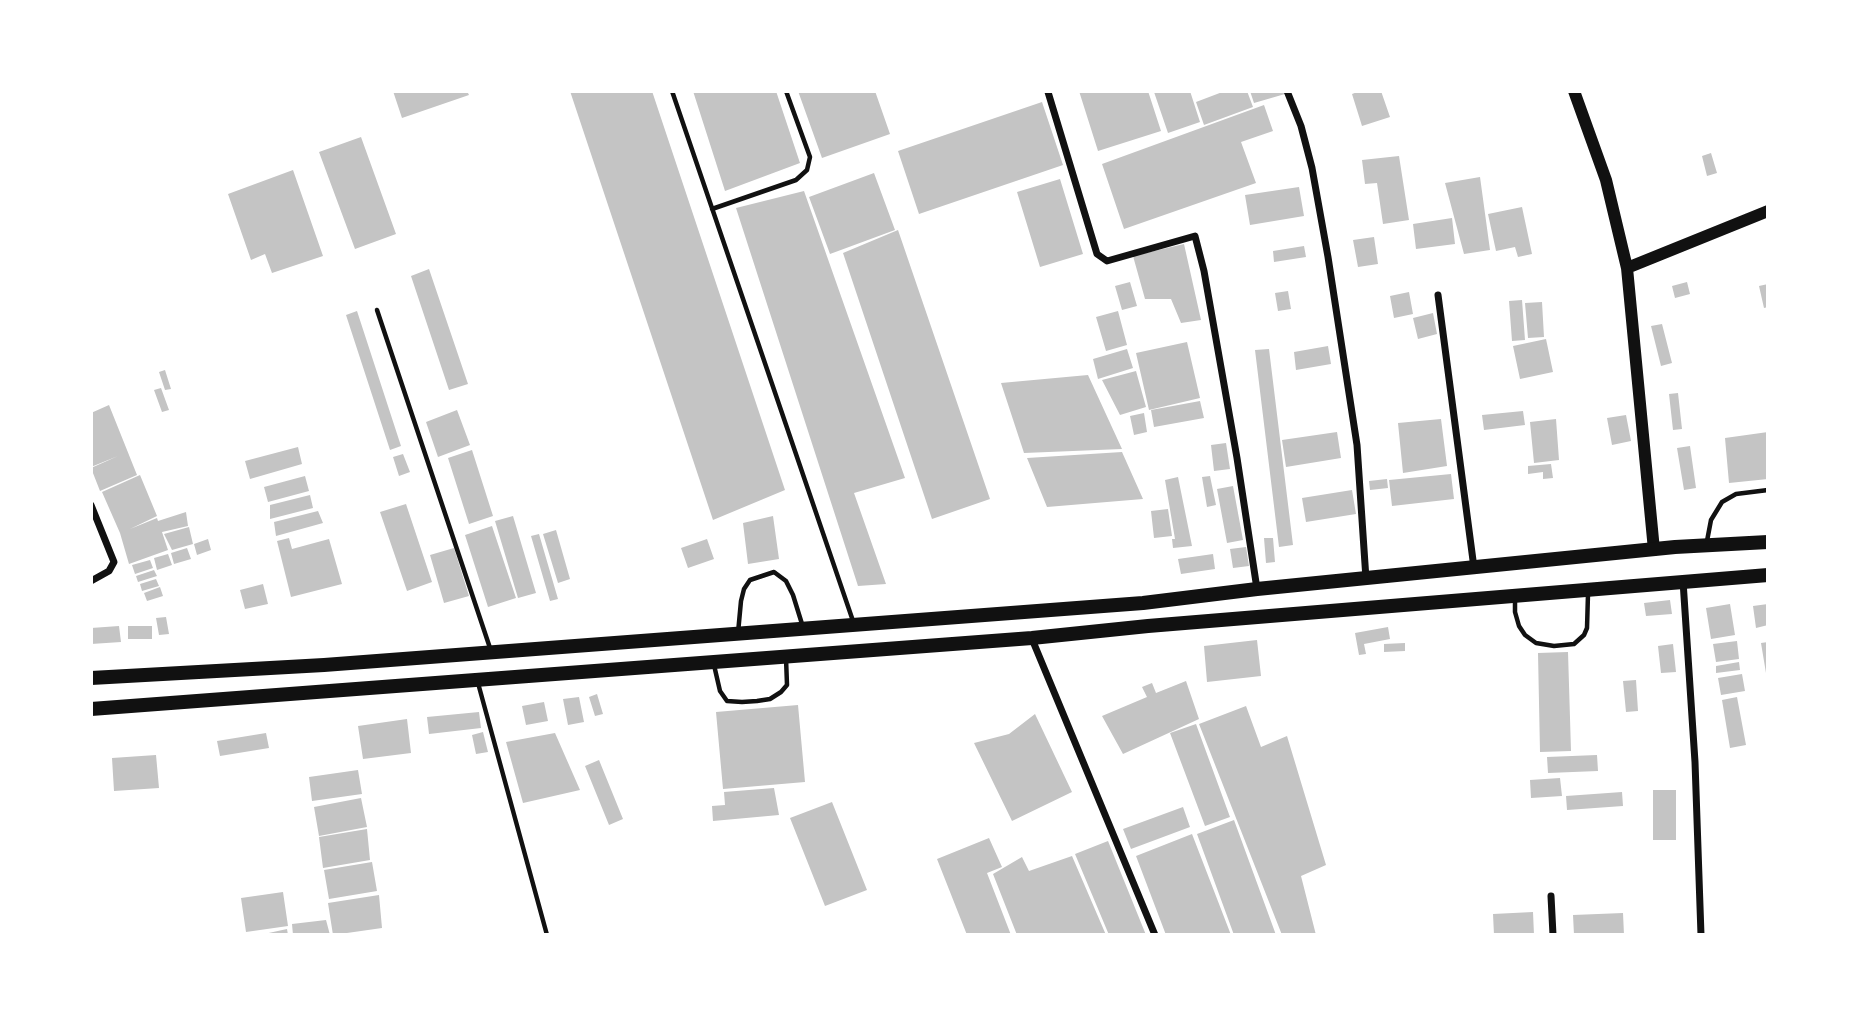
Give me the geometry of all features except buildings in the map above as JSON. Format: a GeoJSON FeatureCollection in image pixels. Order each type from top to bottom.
{"type":"FeatureCollection","features":[{"type":"Feature","properties":{"kind":"main road"},"geometry":{"type":"LineString","coordinates":[[91,678],[324,664],[1143,603],[1257,589],[1768,541]]}},
{"type":"Feature","properties":{"kind":"main road"},"geometry":{"type":"LineString","coordinates":[[91,709],[1032,638],[1768,575]]}},
{"type":"Feature","properties":{"kind":"street"},"geometry":{"type":"LineString","coordinates":[[1287,91],[1301,126],[1312,168],[1328,257],[1357,445],[1366,580]]}},
{"type":"Feature","properties":{"kind":"street"},"geometry":{"type":"LineString","coordinates":[[1574,91],[1606,180],[1627,268],[1654,550]]}},
{"type":"Feature","properties":{"kind":"street"},"geometry":{"type":"LineString","coordinates":[[1048,92],[1097,254],[1107,261],[1195,236],[1204,271],[1235,445],[1257,589]]}},
{"type":"Feature","properties":{"kind":"street"},"geometry":{"type":"LineString","coordinates":[[1627,268],[1768,211]]}},
{"type":"Feature","properties":{"kind":"street"},"geometry":{"type":"LineString","coordinates":[[1438,295],[1474,569]]}},
{"type":"Feature","properties":{"kind":"street"},"geometry":{"type":"LineString","coordinates":[[91,505],[114,562],[108,571],[91,581]]}},
{"type":"Feature","properties":{"kind":"street"},"geometry":{"type":"LineString","coordinates":[[1683,581],[1695,762],[1701,935]]}},
{"type":"Feature","properties":{"kind":"street"},"geometry":{"type":"LineString","coordinates":[[1032,638],[1155,935]]}},
{"type":"Feature","properties":{"kind":"street"},"geometry":{"type":"LineString","coordinates":[[1550,896],[1553,935]]}},
{"type":"Feature","properties":{"kind":"lane"},"geometry":{"type":"LineString","coordinates":[[672,91],[855,625]]}},
{"type":"Feature","properties":{"kind":"lane"},"geometry":{"type":"LineString","coordinates":[[712,209],[796,180],[807,170],[810,156],[786,91]]}},
{"type":"Feature","properties":{"kind":"lane"},"geometry":{"type":"LineString","coordinates":[[377,310],[491,652]]}},
{"type":"Feature","properties":{"kind":"lane"},"geometry":{"type":"LineString","coordinates":[[1706,545],[1711,520],[1722,502],[1736,494],[1768,489]]}},
{"type":"Feature","properties":{"kind":"lane"},"geometry":{"type":"LineString","coordinates":[[738,634],[744,589],[750,580],[775,572],[786,582],[793,595],[803,629]]}},
{"type":"Feature","properties":{"kind":"lane"},"geometry":{"type":"LineString","coordinates":[[1516,596],[1515,612],[1525,635],[1536,643],[1555,646],[1574,644],[1584,635],[1587,628],[1588,589]]}},
{"type":"Feature","properties":{"kind":"lane"},"geometry":{"type":"LineString","coordinates":[[713,662],[720,691],[727,701],[749,702],[770,699],[787,685],[786,657]]}},
{"type":"Feature","properties":{"kind":"lane"},"geometry":{"type":"LineString","coordinates":[[477,680],[547,935]]}}]}
